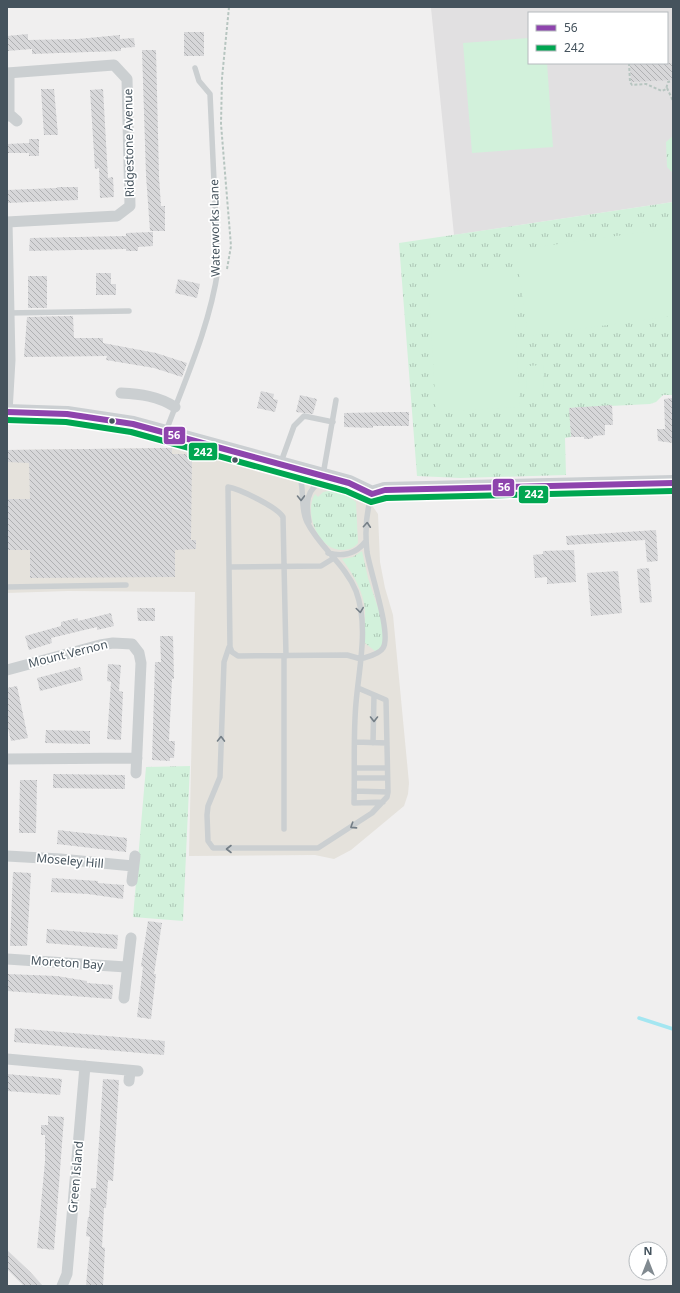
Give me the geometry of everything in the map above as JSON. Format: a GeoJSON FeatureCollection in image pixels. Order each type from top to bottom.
{"type":"FeatureCollection","features":[{"type":"Feature","properties":{"kind":"main road"},"geometry":{"type":"LineString","coordinates":[[7,412],[66,414],[133,424],[165,431],[340,480],[357,486],[372,494],[385,490],[673,483]]}},
{"type":"Feature","properties":{"kind":"street","name":"Ridgestone Avenue"},"geometry":{"type":"LineString","coordinates":[[7,412],[10,360],[7,222],[117,216],[130,206],[127,79],[114,65],[8,73],[11,117]]}},
{"type":"Feature","properties":{"kind":"street"},"geometry":{"type":"LineString","coordinates":[[121,393],[139,394],[165,400],[175,407]]}},
{"type":"Feature","properties":{"kind":"street","name":"Mount Vernon"},"geometry":{"type":"LineString","coordinates":[[7,670],[113,643],[132,644],[139,653],[141,663],[136,773]]}},
{"type":"Feature","properties":{"kind":"street"},"geometry":{"type":"LineString","coordinates":[[7,759],[137,758]]}},
{"type":"Feature","properties":{"kind":"street","name":"Moseley Hill"},"geometry":{"type":"LineString","coordinates":[[7,856],[134,861],[132,881]]}},
{"type":"Feature","properties":{"kind":"street"},"geometry":{"type":"LineString","coordinates":[[124,998],[126,967],[131,938]]}},
{"type":"Feature","properties":{"kind":"street","name":"Moreton Bay"},"geometry":{"type":"LineString","coordinates":[[7,959],[126,967]]}},
{"type":"Feature","properties":{"kind":"street"},"geometry":{"type":"LineString","coordinates":[[7,1059],[85,1066],[132,1074]]}},
{"type":"Feature","properties":{"kind":"street","name":"Green Island"},"geometry":{"type":"LineString","coordinates":[[62,1286],[67,1274],[85,1066]]}},
{"type":"Feature","properties":{"kind":"lane","name":"Waterworks Lane"},"geometry":{"type":"LineString","coordinates":[[165,431],[196,352],[215,292],[218,269],[210,94],[199,81],[195,68]]}},
{"type":"Feature","properties":{"kind":"lane"},"geometry":{"type":"LineString","coordinates":[[8,313],[129,311]]}},
{"type":"Feature","properties":{"kind":"lane"},"geometry":{"type":"LineString","coordinates":[[323,476],[336,400]]}},
{"type":"Feature","properties":{"kind":"lane"},"geometry":{"type":"LineString","coordinates":[[332,422],[304,416],[294,426],[284,465],[296,471],[301,479],[303,512],[311,531],[350,579],[359,601],[362,621],[355,742],[354,803],[383,802]]}},
{"type":"Feature","properties":{"kind":"lane"},"geometry":{"type":"LineString","coordinates":[[311,531],[307,509],[309,493],[323,481],[340,480]]}},
{"type":"Feature","properties":{"kind":"lane"},"geometry":{"type":"LineString","coordinates":[[284,829],[285,656],[284,522],[281,514],[244,492],[228,488],[229,640],[230,650],[236,656],[285,656],[347,655],[361,659],[381,651],[385,644],[386,638],[366,541],[368,507],[372,494]]}},
{"type":"Feature","properties":{"kind":"lane"},"geometry":{"type":"LineString","coordinates":[[328,553],[341,555],[349,554],[362,546],[366,541]]}},
{"type":"Feature","properties":{"kind":"lane"},"geometry":{"type":"LineString","coordinates":[[229,567],[321,566],[334,558]]}},
{"type":"Feature","properties":{"kind":"lane"},"geometry":{"type":"LineString","coordinates":[[7,587],[126,585]]}},
{"type":"Feature","properties":{"kind":"lane"},"geometry":{"type":"LineString","coordinates":[[229,640],[228,650],[224,662],[220,777],[207,812],[207,838],[211,847],[216,849],[318,848],[372,813],[383,802],[388,794],[386,700],[358,688]]}},
{"type":"Feature","properties":{"kind":"lane"},"geometry":{"type":"LineString","coordinates":[[373,743],[374,695]]}},
{"type":"Feature","properties":{"kind":"lane"},"geometry":{"type":"LineString","coordinates":[[355,742],[387,743]]}},
{"type":"Feature","properties":{"kind":"lane"},"geometry":{"type":"LineString","coordinates":[[355,768],[387,768]]}},
{"type":"Feature","properties":{"kind":"lane"},"geometry":{"type":"LineString","coordinates":[[355,778],[388,778]]}},
{"type":"Feature","properties":{"kind":"lane"},"geometry":{"type":"LineString","coordinates":[[354,792],[388,794]]}},
{"type":"Feature","properties":{"kind":"path"},"geometry":{"type":"LineString","coordinates":[[629,64],[631,84],[646,84],[662,90],[669,95],[673,101]]}},
{"type":"Feature","properties":{"kind":"path"},"geometry":{"type":"LineString","coordinates":[[662,90],[665,89],[668,82],[673,81]]}},
{"type":"Feature","properties":{"kind":"path"},"geometry":{"type":"LineString","coordinates":[[665,82],[669,95]]}},
{"type":"Feature","properties":{"kind":"shaded area"},"geometry":{"type":"Polygon","coordinates":[[[673,7],[673,202],[454,235],[431,8],[673,7]]]}},
{"type":"Feature","properties":{"kind":"shaded area"},"geometry":{"type":"Polygon","coordinates":[[[172,448],[192,454],[347,488],[369,501],[378,514],[380,562],[385,588],[393,615],[409,783],[408,794],[404,806],[351,850],[334,859],[315,855],[189,856],[195,592],[68,591],[7,593],[7,450],[172,448]]]}},
{"type":"Feature","properties":{"kind":"green space"},"geometry":{"type":"Polygon","coordinates":[[[528,38],[528,64],[547,64],[553,147],[472,153],[463,43],[528,38]]]}},
{"type":"Feature","properties":{"kind":"green space"},"geometry":{"type":"Polygon","coordinates":[[[673,136],[673,173],[667,167],[666,142],[673,136]]]}},
{"type":"Feature","properties":{"kind":"green space"},"geometry":{"type":"Polygon","coordinates":[[[673,202],[673,395],[663,395],[656,402],[650,404],[570,408],[571,437],[565,438],[566,475],[460,478],[417,476],[399,243],[673,202]]]}},
{"type":"Feature","properties":{"kind":"green space"},"geometry":{"type":"Polygon","coordinates":[[[673,228],[673,316],[528,336],[516,250],[673,228]]]}},
{"type":"Feature","properties":{"kind":"green space"},"geometry":{"type":"Polygon","coordinates":[[[512,267],[520,407],[436,412],[428,272],[512,267]]]}},
{"type":"Feature","properties":{"kind":"green space"},"geometry":{"type":"Polygon","coordinates":[[[543,365],[544,388],[527,389],[526,366],[543,365]]]}},
{"type":"Feature","properties":{"kind":"green space"},"geometry":{"type":"Polygon","coordinates":[[[333,490],[342,492],[356,502],[358,543],[353,547],[344,550],[335,549],[327,545],[316,530],[312,521],[312,502],[315,494],[318,497],[323,492],[333,490]]]}},
{"type":"Feature","properties":{"kind":"green space"},"geometry":{"type":"Polygon","coordinates":[[[362,551],[368,578],[388,638],[378,650],[375,651],[365,643],[365,611],[363,597],[354,577],[342,559],[353,557],[362,551]]]}},
{"type":"Feature","properties":{"kind":"green space"},"geometry":{"type":"Polygon","coordinates":[[[190,766],[183,921],[133,917],[146,767],[190,766]]]}},
{"type":"Feature","properties":{"kind":"building"},"geometry":{"type":"Polygon","coordinates":[[[184,32],[204,32],[204,56],[184,56],[184,32]]]}},
{"type":"Feature","properties":{"kind":"building"},"geometry":{"type":"Polygon","coordinates":[[[28,34],[28,40],[78,39],[120,35],[120,39],[134,38],[135,47],[121,48],[121,51],[32,54],[32,49],[7,51],[7,36],[28,34]]]}},
{"type":"Feature","properties":{"kind":"building"},"geometry":{"type":"Polygon","coordinates":[[[142,50],[156,50],[159,177],[161,206],[165,206],[165,231],[150,231],[146,175],[142,50]]]}},
{"type":"Feature","properties":{"kind":"building"},"geometry":{"type":"Polygon","coordinates":[[[673,63],[673,80],[631,82],[630,64],[673,63]]]}},
{"type":"Feature","properties":{"kind":"building"},"geometry":{"type":"Polygon","coordinates":[[[41,89],[54,89],[58,135],[44,135],[41,89]]]}},
{"type":"Feature","properties":{"kind":"building"},"geometry":{"type":"Polygon","coordinates":[[[103,89],[108,178],[113,177],[114,197],[100,198],[99,168],[95,169],[90,90],[103,89]]]}},
{"type":"Feature","properties":{"kind":"building"},"geometry":{"type":"Polygon","coordinates":[[[29,139],[39,139],[39,156],[29,156],[29,153],[7,153],[7,144],[29,143],[29,139]]]}},
{"type":"Feature","properties":{"kind":"building"},"geometry":{"type":"Polygon","coordinates":[[[78,187],[78,200],[7,203],[7,190],[78,187]]]}},
{"type":"Feature","properties":{"kind":"building"},"geometry":{"type":"Polygon","coordinates":[[[153,232],[153,246],[138,247],[138,251],[126,251],[126,249],[29,251],[30,238],[126,236],[126,233],[153,232]]]}},
{"type":"Feature","properties":{"kind":"building"},"geometry":{"type":"Polygon","coordinates":[[[96,273],[111,273],[111,284],[116,284],[116,295],[96,295],[96,273]]]}},
{"type":"Feature","properties":{"kind":"building"},"geometry":{"type":"Polygon","coordinates":[[[28,276],[47,276],[47,308],[28,308],[28,276]]]}},
{"type":"Feature","properties":{"kind":"building"},"geometry":{"type":"Polygon","coordinates":[[[178,279],[200,284],[197,298],[175,293],[178,279]]]}},
{"type":"Feature","properties":{"kind":"building"},"geometry":{"type":"Polygon","coordinates":[[[73,316],[74,338],[103,338],[103,343],[156,353],[187,363],[182,377],[154,368],[106,360],[107,356],[24,357],[27,317],[73,316]]]}},
{"type":"Feature","properties":{"kind":"building"},"geometry":{"type":"Polygon","coordinates":[[[261,391],[274,394],[273,399],[278,400],[275,412],[257,408],[261,391]]]}},
{"type":"Feature","properties":{"kind":"building"},"geometry":{"type":"Polygon","coordinates":[[[300,395],[317,399],[313,414],[296,412],[300,395]]]}},
{"type":"Feature","properties":{"kind":"building"},"geometry":{"type":"Polygon","coordinates":[[[673,398],[673,443],[658,441],[657,429],[665,429],[664,399],[673,398]]]}},
{"type":"Feature","properties":{"kind":"building"},"geometry":{"type":"Polygon","coordinates":[[[612,405],[613,425],[605,425],[605,435],[593,436],[593,438],[589,439],[584,439],[584,437],[571,437],[569,408],[612,405]]]}},
{"type":"Feature","properties":{"kind":"building"},"geometry":{"type":"Polygon","coordinates":[[[409,412],[409,426],[373,426],[373,428],[344,427],[344,413],[409,412]]]}},
{"type":"Feature","properties":{"kind":"building"},"geometry":{"type":"Polygon","coordinates":[[[172,448],[172,454],[192,454],[191,540],[196,540],[196,549],[175,550],[175,577],[30,578],[30,550],[7,550],[7,499],[30,499],[29,463],[7,462],[7,450],[172,448]]]}},
{"type":"Feature","properties":{"kind":"building"},"geometry":{"type":"Polygon","coordinates":[[[656,530],[658,561],[647,562],[645,540],[567,545],[566,536],[656,530]]]}},
{"type":"Feature","properties":{"kind":"building"},"geometry":{"type":"Polygon","coordinates":[[[574,550],[576,582],[547,584],[547,577],[535,578],[533,555],[543,554],[543,551],[574,550]]]}},
{"type":"Feature","properties":{"kind":"building"},"geometry":{"type":"Polygon","coordinates":[[[649,568],[652,602],[640,603],[637,569],[649,568]]]}},
{"type":"Feature","properties":{"kind":"building"},"geometry":{"type":"Polygon","coordinates":[[[618,571],[622,613],[591,616],[587,573],[618,571]]]}},
{"type":"Feature","properties":{"kind":"building"},"geometry":{"type":"Polygon","coordinates":[[[137,608],[155,608],[155,621],[138,621],[137,608]]]}},
{"type":"Feature","properties":{"kind":"building"},"geometry":{"type":"Polygon","coordinates":[[[111,613],[114,626],[97,630],[97,627],[51,638],[52,643],[29,650],[25,636],[61,626],[61,622],[78,618],[78,621],[111,613]]]}},
{"type":"Feature","properties":{"kind":"building"},"geometry":{"type":"Polygon","coordinates":[[[160,636],[173,636],[174,679],[172,679],[169,741],[175,741],[174,758],[170,758],[170,761],[152,760],[155,662],[161,662],[160,636]]]}},
{"type":"Feature","properties":{"kind":"building"},"geometry":{"type":"Polygon","coordinates":[[[108,664],[121,665],[119,691],[123,692],[121,740],[107,739],[111,682],[107,681],[108,664]]]}},
{"type":"Feature","properties":{"kind":"building"},"geometry":{"type":"Polygon","coordinates":[[[80,667],[83,680],[40,691],[37,678],[80,667]]]}},
{"type":"Feature","properties":{"kind":"building"},"geometry":{"type":"Polygon","coordinates":[[[17,686],[28,738],[11,741],[7,724],[7,688],[17,686]]]}},
{"type":"Feature","properties":{"kind":"building"},"geometry":{"type":"Polygon","coordinates":[[[46,730],[90,731],[90,744],[45,743],[46,730]]]}},
{"type":"Feature","properties":{"kind":"building"},"geometry":{"type":"Polygon","coordinates":[[[53,774],[125,775],[125,789],[53,788],[53,774]]]}},
{"type":"Feature","properties":{"kind":"building"},"geometry":{"type":"Polygon","coordinates":[[[20,780],[37,780],[36,833],[19,833],[20,780]]]}},
{"type":"Feature","properties":{"kind":"building"},"geometry":{"type":"Polygon","coordinates":[[[58,830],[127,838],[126,852],[57,844],[58,830]]]}},
{"type":"Feature","properties":{"kind":"building"},"geometry":{"type":"Polygon","coordinates":[[[13,872],[31,873],[27,946],[10,946],[13,872]]]}},
{"type":"Feature","properties":{"kind":"building"},"geometry":{"type":"Polygon","coordinates":[[[52,878],[98,881],[98,883],[124,885],[123,899],[88,894],[51,892],[52,878]]]}},
{"type":"Feature","properties":{"kind":"building"},"geometry":{"type":"Polygon","coordinates":[[[148,921],[162,923],[154,974],[156,974],[151,1019],[137,1017],[143,967],[141,966],[148,921]]]}},
{"type":"Feature","properties":{"kind":"building"},"geometry":{"type":"Polygon","coordinates":[[[47,929],[118,935],[117,949],[46,943],[47,929]]]}},
{"type":"Feature","properties":{"kind":"building"},"geometry":{"type":"Polygon","coordinates":[[[7,974],[57,976],[87,981],[87,983],[113,985],[112,999],[7,991],[7,974]]]}},
{"type":"Feature","properties":{"kind":"building"},"geometry":{"type":"Polygon","coordinates":[[[15,1028],[165,1041],[164,1055],[14,1042],[15,1028]]]}},
{"type":"Feature","properties":{"kind":"building"},"geometry":{"type":"Polygon","coordinates":[[[7,1074],[62,1079],[60,1095],[7,1091],[7,1074]]]}},
{"type":"Feature","properties":{"kind":"building"},"geometry":{"type":"Polygon","coordinates":[[[103,1079],[119,1080],[113,1181],[108,1180],[106,1208],[104,1208],[102,1247],[105,1248],[103,1286],[86,1286],[90,1237],[86,1236],[91,1188],[96,1188],[103,1079]]]}},
{"type":"Feature","properties":{"kind":"building"},"geometry":{"type":"Polygon","coordinates":[[[48,1116],[64,1117],[54,1250],[37,1248],[45,1161],[45,1135],[41,1135],[41,1125],[48,1125],[48,1116]]]}},
{"type":"Feature","properties":{"kind":"building"},"geometry":{"type":"Polygon","coordinates":[[[7,1250],[43,1286],[24,1286],[7,1269],[7,1250]]]}},
{"type":"Feature","properties":{"kind":"waterway"},"geometry":{"type":"LineString","coordinates":[[639,1018],[673,1029]]}},
{"type":"Feature","properties":{"kind":"transit line","name":"56"},"geometry":{"type":"LineString","coordinates":[[7,412],[67,414],[133,424],[349,483],[372,494],[385,490],[673,483]]}},
{"type":"Feature","properties":{"kind":"transit line","name":"242"},"geometry":{"type":"LineString","coordinates":[[7,420],[66,422],[131,432],[346,491],[371,502],[386,498],[673,491]]}}]}
